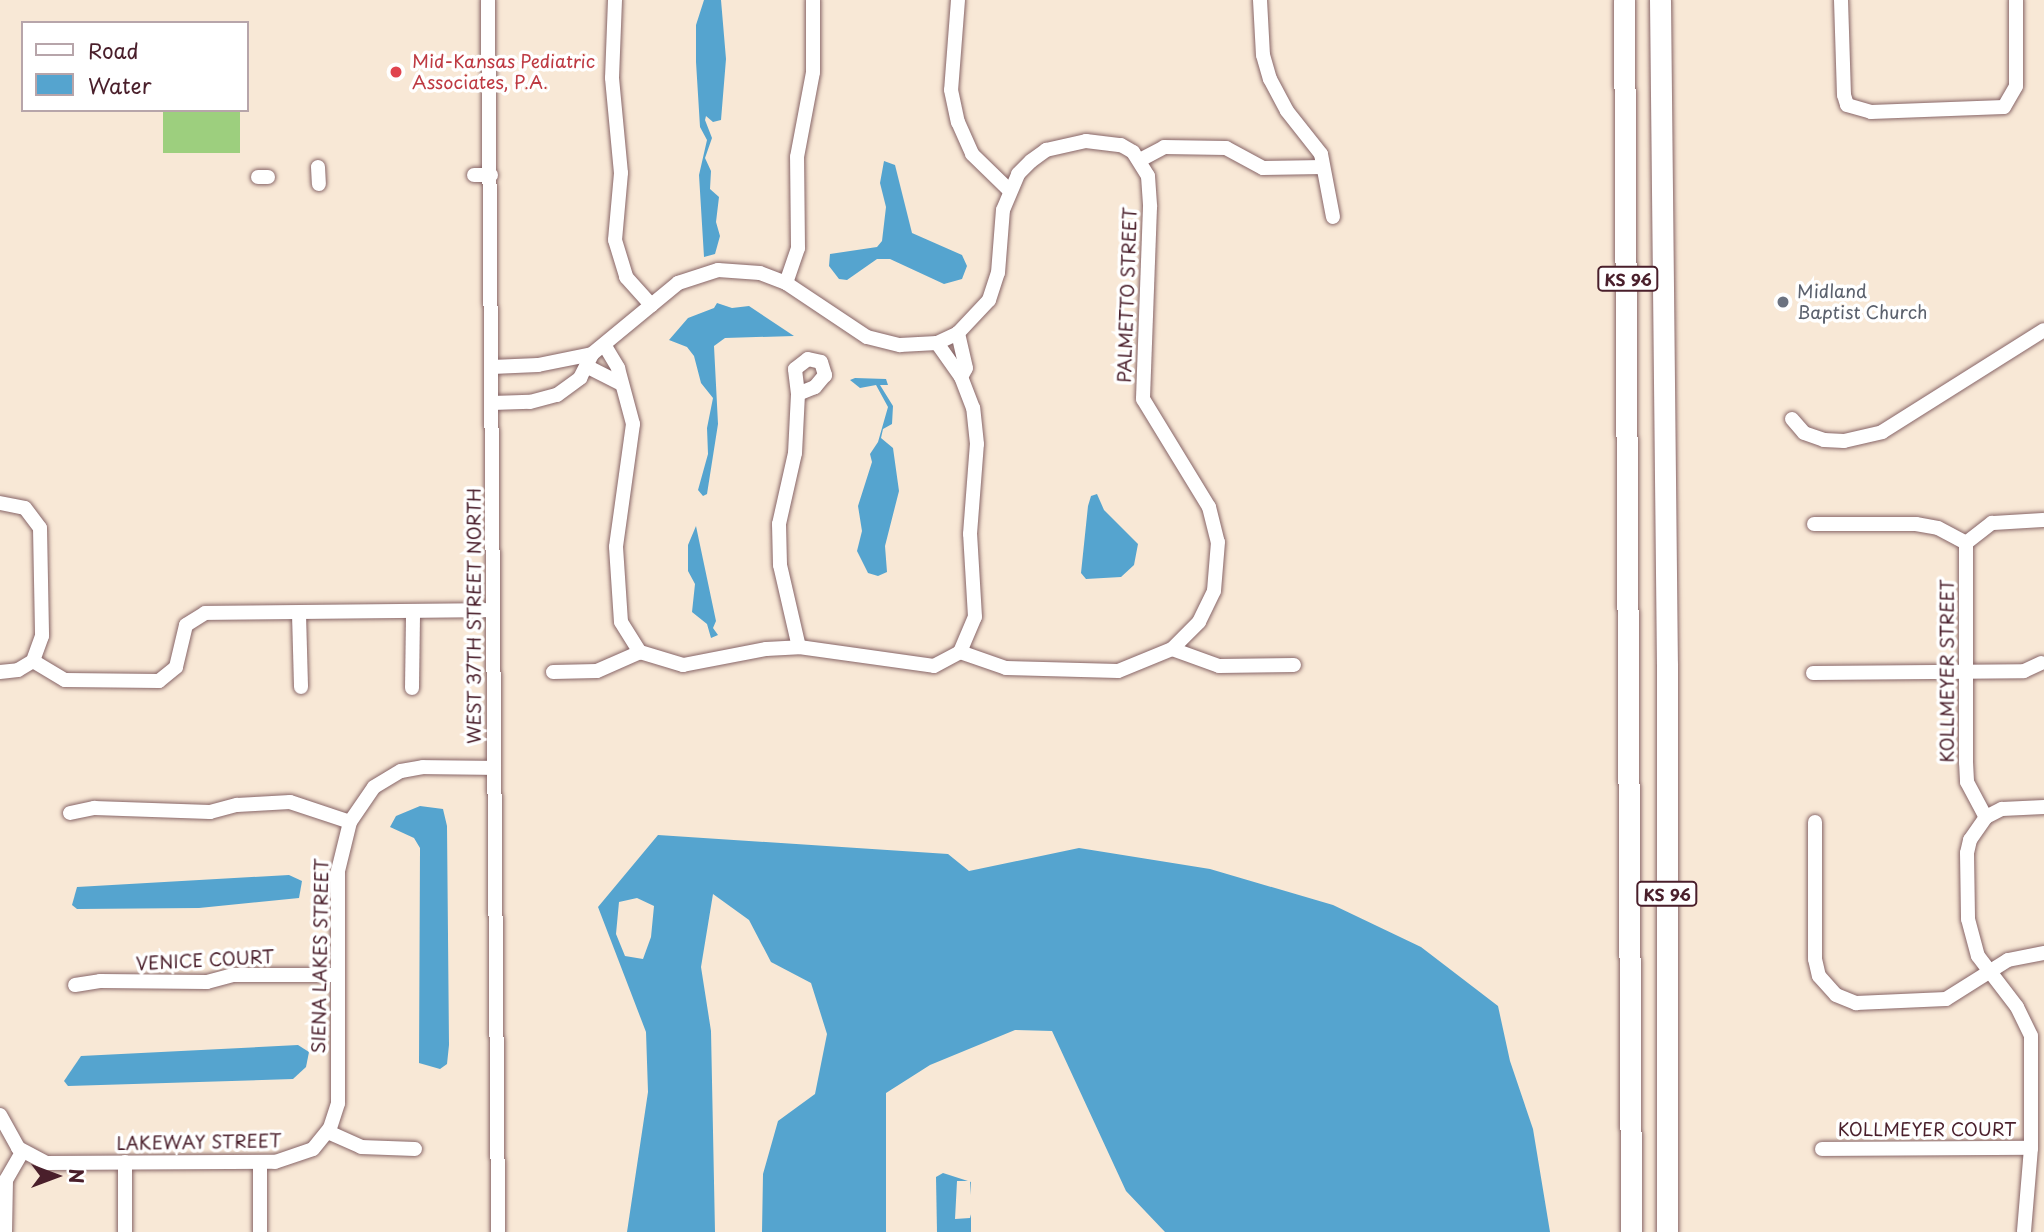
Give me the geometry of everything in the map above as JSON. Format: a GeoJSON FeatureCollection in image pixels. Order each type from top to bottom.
{"type":"FeatureCollection","features":[{"type":"Feature","properties":{"kind":"highway"},"geometry":{"type":"LineString","coordinates":[[1613,0],[1627,147]]}},
{"type":"Feature","properties":{"kind":"highway","name":"KS 96"},"geometry":{"type":"LineString","coordinates":[[1624,0],[1627,147],[1631,1232]]}},
{"type":"Feature","properties":{"kind":"highway","name":"KS 96"},"geometry":{"type":"LineString","coordinates":[[1660,0],[1667,1232]]}},
{"type":"Feature","properties":{"kind":"highway"},"geometry":{"type":"LineString","coordinates":[[1662,189],[1672,0]]}},
{"type":"Feature","properties":{"kind":"street","name":"WEST 37TH STREET NORTH"},"geometry":{"type":"LineString","coordinates":[[488,0],[498,1232]]}},
{"type":"Feature","properties":{"kind":"street"},"geometry":{"type":"LineString","coordinates":[[615,0],[612,78],[621,173],[615,240],[626,277],[651,305]]}},
{"type":"Feature","properties":{"kind":"street"},"geometry":{"type":"LineString","coordinates":[[786,283],[798,248],[797,156],[813,72],[813,0]]}},
{"type":"Feature","properties":{"kind":"street"},"geometry":{"type":"LineString","coordinates":[[958,0],[951,90],[958,122],[972,154],[1009,190]]}},
{"type":"Feature","properties":{"kind":"street"},"geometry":{"type":"LineString","coordinates":[[1260,0],[1263,55],[1270,79],[1287,111],[1316,146],[1333,217]]}},
{"type":"Feature","properties":{"kind":"street"},"geometry":{"type":"LineString","coordinates":[[1841,0],[1842,83],[1847,105],[1871,112],[1996,109],[2010,101],[2016,86],[2016,0]]}},
{"type":"Feature","properties":{"kind":"street"},"geometry":{"type":"LineString","coordinates":[[492,403],[530,402],[557,394],[651,305],[689,277],[718,270],[760,272],[786,283],[867,337],[900,345],[937,343],[958,333],[989,300],[998,273],[1003,210],[1009,190],[1031,161],[1066,144],[1103,141],[1121,145],[1140,160],[1164,147],[1226,148],[1263,168],[1323,167]]}},
{"type":"Feature","properties":{"kind":"street","name":"PALMETTO STREET"},"geometry":{"type":"LineString","coordinates":[[1140,160],[1148,176],[1150,207],[1143,399],[1154,425],[1209,507],[1218,542],[1218,577],[1207,608],[1172,649]]}},
{"type":"Feature","properties":{"kind":"street"},"geometry":{"type":"LineString","coordinates":[[318,167],[318,184]]}},
{"type":"Feature","properties":{"kind":"street"},"geometry":{"type":"LineString","coordinates":[[474,175],[491,175]]}},
{"type":"Feature","properties":{"kind":"street"},"geometry":{"type":"LineString","coordinates":[[1792,419],[1804,433],[1824,440],[1844,441],[1882,432],[2044,330]]}},
{"type":"Feature","properties":{"kind":"street"},"geometry":{"type":"LineString","coordinates":[[958,333],[966,368],[961,377]]}},
{"type":"Feature","properties":{"kind":"street"},"geometry":{"type":"LineString","coordinates":[[595,356],[620,383],[629,402],[633,424],[618,519],[618,608],[629,639],[640,652],[683,666],[752,651],[799,647],[921,667],[944,663],[960,652],[975,617],[970,534],[977,444],[973,408],[961,377],[937,343]]}},
{"type":"Feature","properties":{"kind":"street"},"geometry":{"type":"LineString","coordinates":[[492,367],[538,365],[595,356],[618,368],[620,383]]}},
{"type":"Feature","properties":{"kind":"street"},"geometry":{"type":"LineString","coordinates":[[798,394],[795,453],[784,488],[779,552],[799,647]]}},
{"type":"Feature","properties":{"kind":"street"},"geometry":{"type":"LineString","coordinates":[[0,503],[30,512],[42,541],[42,636],[33,662],[18,670],[0,672]]}},
{"type":"Feature","properties":{"kind":"street"},"geometry":{"type":"LineString","coordinates":[[1814,524],[1916,524],[1938,528],[1966,544],[1992,523],[2044,520]]}},
{"type":"Feature","properties":{"kind":"street","name":"KOLLMEYER STREET"},"geometry":{"type":"LineString","coordinates":[[1966,544],[1967,782],[1986,817]]}},
{"type":"Feature","properties":{"kind":"street"},"geometry":{"type":"LineString","coordinates":[[33,662],[65,680],[159,681],[176,667],[186,625],[198,614],[493,610]]}},
{"type":"Feature","properties":{"kind":"street"},"geometry":{"type":"LineString","coordinates":[[412,688],[413,613]]}},
{"type":"Feature","properties":{"kind":"street"},"geometry":{"type":"LineString","coordinates":[[299,614],[300,687]]}},
{"type":"Feature","properties":{"kind":"street"},"geometry":{"type":"LineString","coordinates":[[960,652],[1006,668],[1118,671],[1172,649],[1219,666],[1294,665]]}},
{"type":"Feature","properties":{"kind":"street"},"geometry":{"type":"LineString","coordinates":[[553,672],[597,671],[640,652]]}},
{"type":"Feature","properties":{"kind":"street"},"geometry":{"type":"LineString","coordinates":[[1813,673],[2024,671],[2041,663]]}},
{"type":"Feature","properties":{"kind":"street","name":"SIENA LAKES STREET"},"geometry":{"type":"LineString","coordinates":[[328,1132],[338,1096],[338,871],[350,822],[374,788],[401,771],[423,767],[495,768]]}},
{"type":"Feature","properties":{"kind":"street"},"geometry":{"type":"LineString","coordinates":[[70,813],[94,808],[210,812],[237,805],[290,803],[350,822]]}},
{"type":"Feature","properties":{"kind":"street"},"geometry":{"type":"LineString","coordinates":[[2024,1232],[2031,1148],[2031,1036],[2017,1007],[1988,973],[1968,919],[1967,866],[1970,840],[1986,817],[2003,809],[2044,807]]}},
{"type":"Feature","properties":{"kind":"street"},"geometry":{"type":"LineString","coordinates":[[1815,822],[1815,959],[1828,988],[1856,1003],[1931,1002],[1957,995],[2018,956],[2044,953]]}},
{"type":"Feature","properties":{"kind":"street","name":"VENICE COURT"},"geometry":{"type":"LineString","coordinates":[[75,985],[100,981],[207,982],[233,975],[337,975]]}},
{"type":"Feature","properties":{"kind":"street"},"geometry":{"type":"LineString","coordinates":[[0,1115],[22,1152],[6,1180],[5,1232]]}},
{"type":"Feature","properties":{"kind":"street"},"geometry":{"type":"LineString","coordinates":[[328,1132],[361,1147],[415,1149]]}},
{"type":"Feature","properties":{"kind":"street","name":"LAKEWAY STREET"},"geometry":{"type":"LineString","coordinates":[[22,1152],[46,1163],[260,1162],[303,1155],[328,1132]]}},
{"type":"Feature","properties":{"kind":"street","name":"KOLLMEYER COURT"},"geometry":{"type":"LineString","coordinates":[[1822,1149],[2031,1148]]}},
{"type":"Feature","properties":{"kind":"street"},"geometry":{"type":"LineString","coordinates":[[125,1162],[125,1232]]}},
{"type":"Feature","properties":{"kind":"street"},"geometry":{"type":"LineString","coordinates":[[260,1162],[260,1232]]}},
{"type":"Feature","properties":{"kind":"green space"},"geometry":{"type":"Polygon","coordinates":[[[163,112],[240,112],[240,153],[163,153],[163,112]]]}},
{"type":"Feature","properties":{"kind":"water"},"geometry":{"type":"Polygon","coordinates":[[[704,0],[721,0],[726,59],[721,120],[713,122],[706,116],[705,120],[712,138],[705,158],[711,171],[710,189],[719,197],[716,222],[720,236],[715,254],[704,257],[699,175],[707,140],[700,127],[696,25],[704,0]]]}},
{"type":"Feature","properties":{"kind":"water"},"geometry":{"type":"Polygon","coordinates":[[[884,161],[895,165],[912,233],[962,255],[967,266],[962,279],[944,284],[890,259],[877,259],[847,280],[839,279],[829,266],[830,254],[877,247],[882,241],[886,207],[880,183],[884,161]]]}},
{"type":"Feature","properties":{"kind":"water"},"geometry":{"type":"Polygon","coordinates":[[[717,303],[732,308],[749,306],[794,336],[725,338],[714,346],[718,424],[707,494],[703,496],[698,490],[708,454],[707,428],[713,398],[701,383],[694,356],[687,347],[669,340],[688,318],[714,308],[717,303]]]}},
{"type":"Feature","properties":{"kind":"water"},"geometry":{"type":"Polygon","coordinates":[[[886,379],[888,385],[880,385],[893,406],[892,424],[883,429],[881,438],[893,448],[899,491],[885,546],[887,572],[878,576],[868,573],[857,551],[862,531],[858,506],[872,462],[870,454],[878,442],[888,407],[876,385],[860,388],[850,380],[886,379]]]}},
{"type":"Feature","properties":{"kind":"water"},"geometry":{"type":"Polygon","coordinates":[[[1097,494],[1104,510],[1138,544],[1134,565],[1121,577],[1086,579],[1081,573],[1088,506],[1091,496],[1097,494]]]}},
{"type":"Feature","properties":{"kind":"water"},"geometry":{"type":"Polygon","coordinates":[[[696,526],[716,621],[713,628],[718,635],[711,638],[707,624],[692,612],[695,584],[688,571],[688,545],[696,526]]]}},
{"type":"Feature","properties":{"kind":"water"},"geometry":{"type":"Polygon","coordinates":[[[420,806],[443,809],[447,826],[449,1045],[447,1064],[440,1069],[419,1063],[420,848],[414,838],[390,827],[396,816],[420,806]]]}},
{"type":"Feature","properties":{"kind":"water"},"geometry":{"type":"Polygon","coordinates":[[[658,835],[948,854],[969,871],[1079,848],[1210,869],[1333,905],[1421,947],[1498,1006],[1510,1061],[1533,1129],[1550,1232],[1165,1232],[1126,1191],[1052,1031],[1015,1030],[930,1065],[886,1093],[886,1232],[762,1232],[763,1174],[778,1121],[815,1094],[827,1034],[811,983],[771,962],[749,920],[713,894],[701,967],[711,1031],[715,1232],[627,1232],[648,1092],[646,1032],[598,907],[658,835]],[[637,898],[619,902],[616,934],[625,956],[643,959],[651,937],[654,906],[637,898]]]}},
{"type":"Feature","properties":{"kind":"water"},"geometry":{"type":"Polygon","coordinates":[[[289,875],[302,881],[299,898],[199,908],[77,909],[72,905],[77,887],[289,875]]]}},
{"type":"Feature","properties":{"kind":"water"},"geometry":{"type":"Polygon","coordinates":[[[298,1045],[309,1052],[306,1067],[293,1079],[68,1086],[64,1081],[81,1056],[298,1045]]]}},
{"type":"Feature","properties":{"kind":"water"},"geometry":{"type":"Polygon","coordinates":[[[943,1173],[971,1182],[971,1232],[937,1232],[936,1177],[943,1173]]]}},
{"type":"Feature","properties":{"kind":"pier"},"geometry":{"type":"Polygon","coordinates":[[[957,1181],[970,1181],[971,1195],[976,1195],[970,1218],[955,1219],[957,1181]]]}},
{"type":"Feature","properties":{"kind":"place","name":"Mid-Kansas Pediatric Associates, P.A."},"geometry":{"type":"Point","coordinates":[396,72]}},
{"type":"Feature","properties":{"kind":"place","name":"Midland Baptist Church"},"geometry":{"type":"Point","coordinates":[1783,302]}}]}
